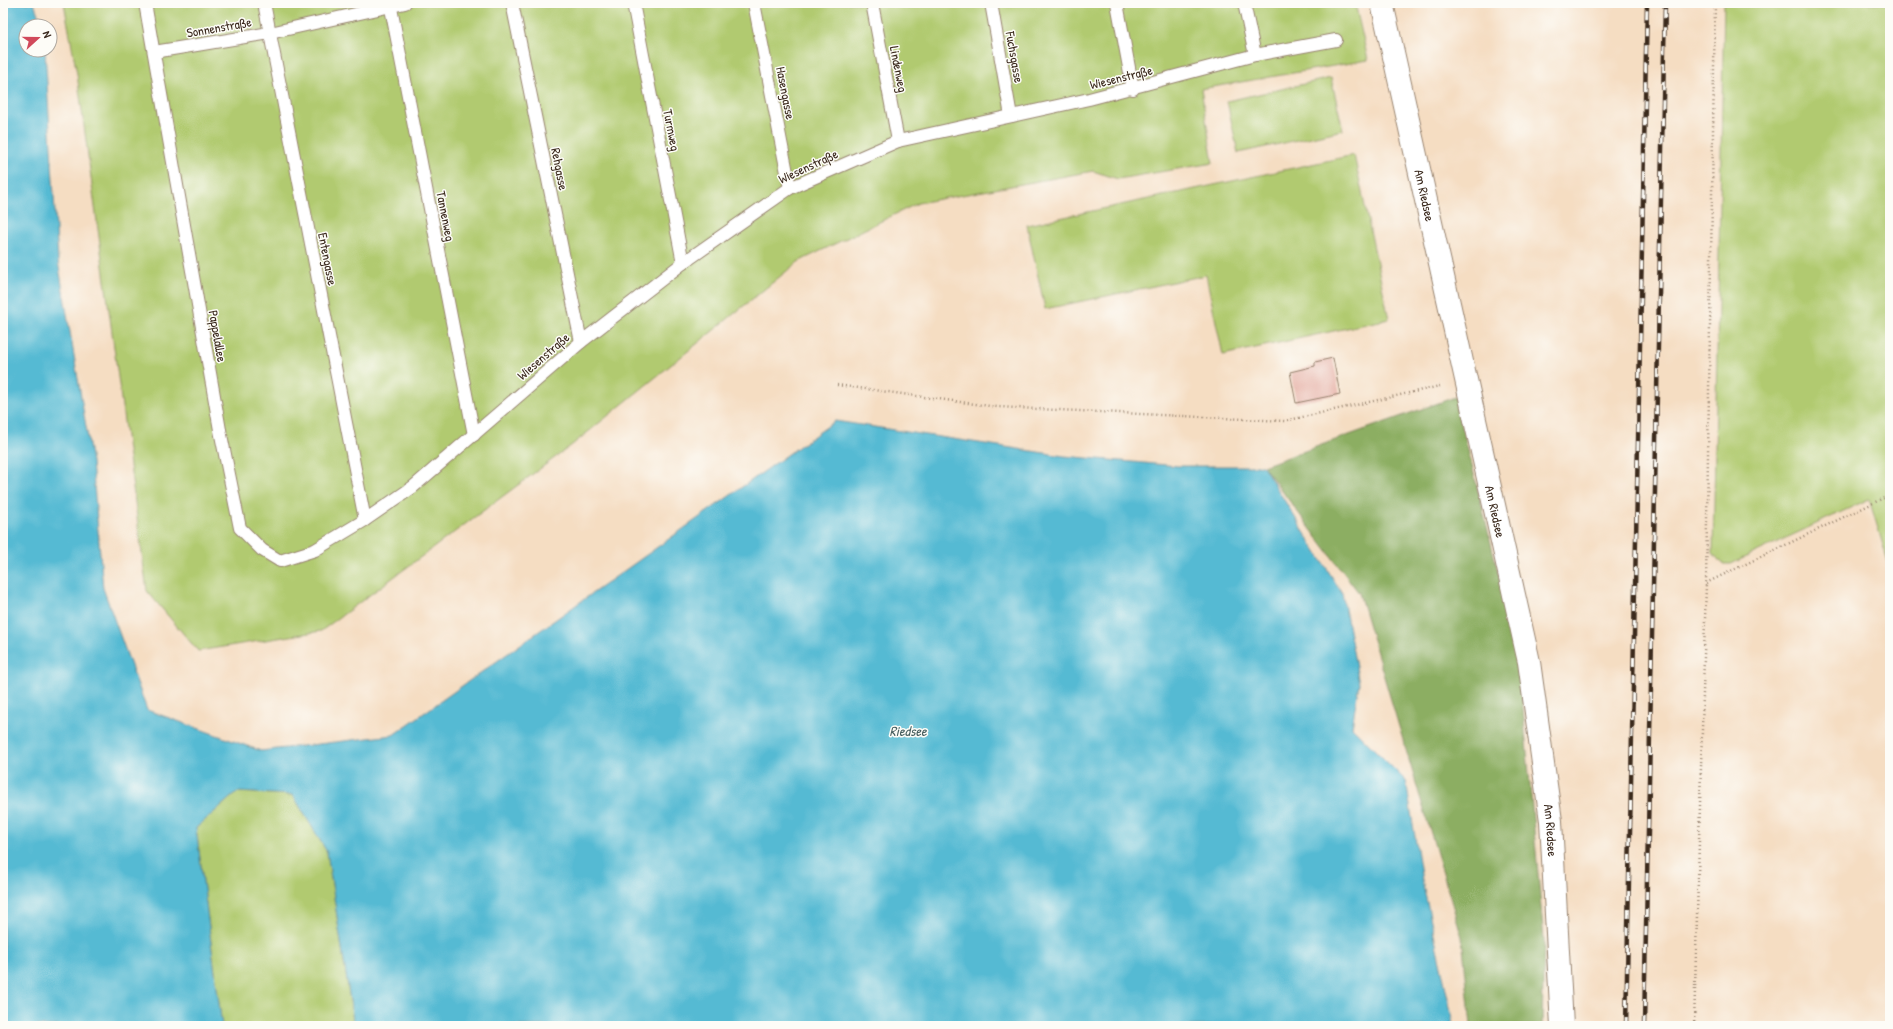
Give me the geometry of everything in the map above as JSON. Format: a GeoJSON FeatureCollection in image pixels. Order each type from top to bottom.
{"type":"FeatureCollection","features":[{"type":"Feature","properties":{"kind":"street","name":"Am Riedsee"},"geometry":{"type":"LineString","coordinates":[[1382,3],[1529,662],[1551,822],[1562,1026]]}},
{"type":"Feature","properties":{"kind":"lane","name":"Pappelallee"},"geometry":{"type":"LineString","coordinates":[[144,3],[154,52],[220,430],[240,528],[262,550],[280,561],[315,550],[365,520]]}},
{"type":"Feature","properties":{"kind":"lane","name":"Entengasse"},"geometry":{"type":"LineString","coordinates":[[264,3],[365,520]]}},
{"type":"Feature","properties":{"kind":"lane","name":"Sonnenstraße"},"geometry":{"type":"LineString","coordinates":[[154,52],[270,33],[391,4],[405,3]]}},
{"type":"Feature","properties":{"kind":"lane","name":"Rehgasse"},"geometry":{"type":"LineString","coordinates":[[512,3],[580,342]]}},
{"type":"Feature","properties":{"kind":"lane","name":"Turmweg"},"geometry":{"type":"LineString","coordinates":[[633,3],[683,263]]}},
{"type":"Feature","properties":{"kind":"lane","name":"Hasengasse"},"geometry":{"type":"LineString","coordinates":[[754,3],[790,188]]}},
{"type":"Feature","properties":{"kind":"lane","name":"Lindenweg"},"geometry":{"type":"LineString","coordinates":[[872,3],[898,141]]}},
{"type":"Feature","properties":{"kind":"lane","name":"Fuchsgasse"},"geometry":{"type":"LineString","coordinates":[[991,3],[1012,116]]}},
{"type":"Feature","properties":{"kind":"lane"},"geometry":{"type":"LineString","coordinates":[[1117,3],[1133,88]]}},
{"type":"Feature","properties":{"kind":"lane"},"geometry":{"type":"LineString","coordinates":[[1244,3],[1255,55]]}},
{"type":"Feature","properties":{"kind":"lane","name":"Tannenweg"},"geometry":{"type":"LineString","coordinates":[[391,4],[474,435]]}},
{"type":"Feature","properties":{"kind":"lane","name":"Wiesenstraße"},"geometry":{"type":"LineString","coordinates":[[365,520],[413,487],[580,342],[683,263],[790,188],[898,141],[1133,88],[1255,55],[1336,40]]}},
{"type":"Feature","properties":{"kind":"path"},"geometry":{"type":"LineString","coordinates":[[1694,1026],[1706,583],[1716,3]]}},
{"type":"Feature","properties":{"kind":"path"},"geometry":{"type":"LineString","coordinates":[[837,385],[997,407],[1285,421],[1466,380]]}},
{"type":"Feature","properties":{"kind":"path"},"geometry":{"type":"LineString","coordinates":[[1706,583],[1890,495]]}},
{"type":"Feature","properties":{"kind":"green space"},"geometry":{"type":"Polygon","coordinates":[[[64,3],[1355,3],[1368,60],[1201,89],[1213,163],[1118,179],[1093,171],[918,203],[798,262],[572,445],[321,631],[198,651],[147,591],[77,74],[64,3]]]}},
{"type":"Feature","properties":{"kind":"green space"},"geometry":{"type":"Polygon","coordinates":[[[1724,3],[1890,3],[1890,568],[1869,499],[1731,564],[1722,564],[1713,553],[1724,3]]]}},
{"type":"Feature","properties":{"kind":"green space"},"geometry":{"type":"Polygon","coordinates":[[[1331,78],[1343,130],[1238,153],[1227,101],[1331,78]]]}},
{"type":"Feature","properties":{"kind":"green space"},"geometry":{"type":"Polygon","coordinates":[[[1354,155],[1389,319],[1223,355],[1206,275],[1045,309],[1027,225],[1354,155]]]}},
{"type":"Feature","properties":{"kind":"green space"},"geometry":{"type":"Polygon","coordinates":[[[1455,397],[1518,653],[1544,940],[1542,1026],[1471,1026],[1462,937],[1359,593],[1263,466],[1455,397]]]}},
{"type":"Feature","properties":{"kind":"green space"},"geometry":{"type":"Polygon","coordinates":[[[237,792],[293,795],[327,852],[354,1026],[222,1026],[196,828],[237,792]]]}},
{"type":"Feature","properties":{"kind":"water","name":"Riedsee"},"geometry":{"type":"Polygon","coordinates":[[[3,3],[34,3],[39,18],[18,18],[18,58],[45,58],[58,261],[92,462],[103,588],[147,710],[261,751],[393,735],[835,421],[1064,456],[1178,466],[1263,466],[1342,593],[1359,683],[1352,727],[1406,781],[1422,880],[1453,1026],[354,1026],[327,852],[293,795],[237,792],[196,828],[222,1026],[3,1026],[3,3]]]}},
{"type":"Feature","properties":{"kind":"building"},"geometry":{"type":"Polygon","coordinates":[[[1333,358],[1340,394],[1296,403],[1290,372],[1315,366],[1315,362],[1333,358]]]}},
{"type":"Feature","properties":{"kind":"railway"},"geometry":{"type":"LineString","coordinates":[[1626,1026],[1647,3]]}},
{"type":"Feature","properties":{"kind":"railway"},"geometry":{"type":"LineString","coordinates":[[1644,1026],[1665,3]]}}]}
